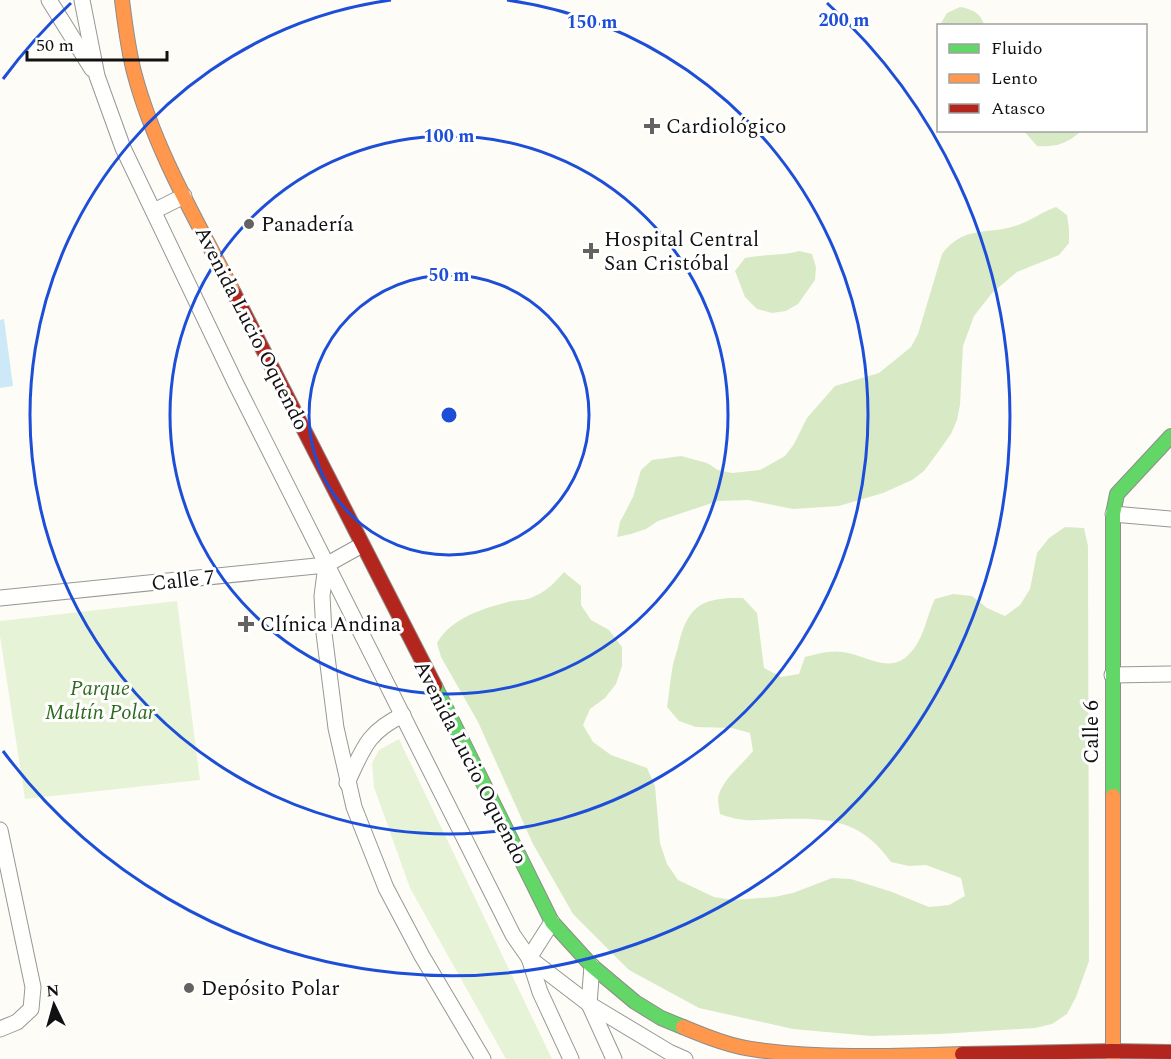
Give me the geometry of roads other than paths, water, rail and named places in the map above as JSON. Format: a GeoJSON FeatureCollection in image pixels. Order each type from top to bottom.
{"type":"FeatureCollection","features":[{"type":"Feature","properties":{"kind":"street"},"geometry":{"type":"LineString","coordinates":[[49,0],[97,76]]}},
{"type":"Feature","properties":{"kind":"street","name":"Avenida Lucio Oquendo"},"geometry":{"type":"LineString","coordinates":[[82,0],[97,76],[123,148],[236,384],[403,715],[498,910],[529,958],[589,1004],[669,1052],[685,1059]]}},
{"type":"Feature","properties":{"kind":"street","name":"Avenida Lucio Oquendo"},"geometry":{"type":"LineString","coordinates":[[122,0],[134,73],[156,132],[184,196],[492,798],[552,922],[592,966],[635,1002],[661,1018],[713,1039],[757,1050],[879,1056],[1113,1055],[1171,1052]]}},
{"type":"Feature","properties":{"kind":"street"},"geometry":{"type":"LineString","coordinates":[[154,211],[184,196]]}},
{"type":"Feature","properties":{"kind":"street","name":"Calle 6"},"geometry":{"type":"LineString","coordinates":[[1113,1055],[1113,514],[1117,494],[1171,436]]}},
{"type":"Feature","properties":{"kind":"street"},"geometry":{"type":"LineString","coordinates":[[1113,514],[1171,519]]}},
{"type":"Feature","properties":{"kind":"street","name":"Calle 7"},"geometry":{"type":"LineString","coordinates":[[0,598],[326,565],[362,545]]}},
{"type":"Feature","properties":{"kind":"street"},"geometry":{"type":"LineString","coordinates":[[326,565],[322,596],[324,633],[336,728],[354,807],[386,888],[422,956],[483,1059]]}},
{"type":"Feature","properties":{"kind":"street"},"geometry":{"type":"LineString","coordinates":[[1112,675],[1171,674]]}},
{"type":"Feature","properties":{"kind":"street"},"geometry":{"type":"LineString","coordinates":[[347,783],[366,742],[384,724],[403,715]]}},
{"type":"Feature","properties":{"kind":"street"},"geometry":{"type":"LineString","coordinates":[[0,830],[33,987],[31,1009],[17,1022],[0,1029]]}},
{"type":"Feature","properties":{"kind":"street"},"geometry":{"type":"LineString","coordinates":[[552,922],[529,958],[540,992],[571,1059]]}},
{"type":"Feature","properties":{"kind":"street"},"geometry":{"type":"LineString","coordinates":[[592,966],[589,1004],[614,1059]]}},
{"type":"Feature","properties":{"kind":"water"},"geometry":{"type":"Polygon","coordinates":[[[4,319],[13,386],[0,388],[0,320],[4,319]]]}},
{"type":"Feature","properties":{"kind":"place","name":"Cardiológico"},"geometry":{"type":"Point","coordinates":[652,126]}},
{"type":"Feature","properties":{"kind":"place","name":"Panadería"},"geometry":{"type":"Point","coordinates":[249,224]}},
{"type":"Feature","properties":{"kind":"place","name":"Hospital Central San Cristóbal"},"geometry":{"type":"Point","coordinates":[591,251]}},
{"type":"Feature","properties":{"kind":"place","name":"Clínica Andina"},"geometry":{"type":"Point","coordinates":[246,624]}},
{"type":"Feature","properties":{"kind":"place","name":"Depósito Polar"},"geometry":{"type":"Point","coordinates":[189,988]}},
{"type":"Feature","properties":{"kind":"park label","name":"Parque Maltín Polar"},"geometry":{"type":"Point","coordinates":[100,700]}}]}
